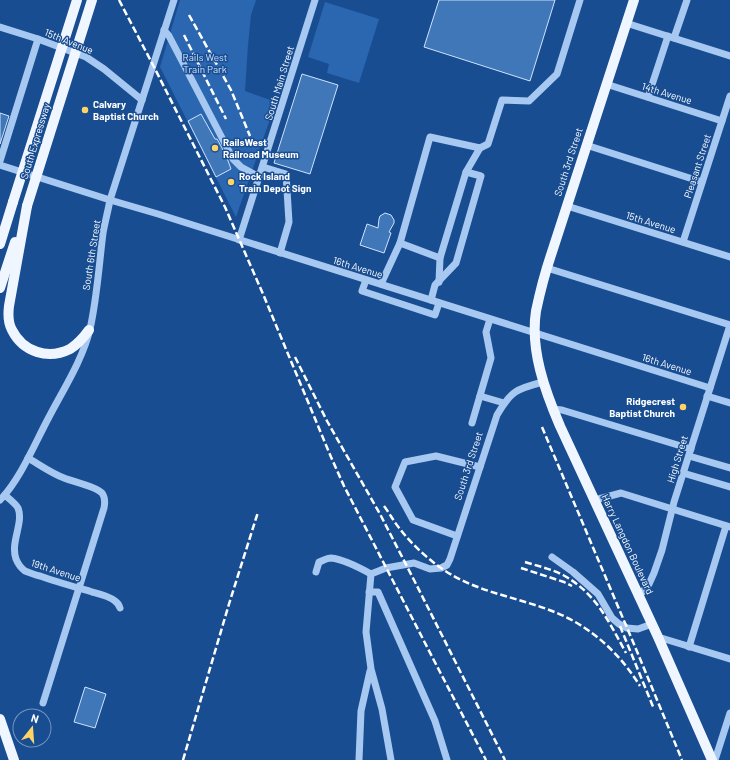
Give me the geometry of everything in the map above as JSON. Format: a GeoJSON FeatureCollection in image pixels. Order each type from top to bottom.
{"type":"FeatureCollection","features":[{"type":"Feature","properties":{"kind":"main road","name":"South Expressway"},"geometry":{"type":"LineString","coordinates":[[0,244],[77,0]]}},
{"type":"Feature","properties":{"kind":"main road","name":"South Expressway"},"geometry":{"type":"LineString","coordinates":[[0,288],[92,0]]}},
{"type":"Feature","properties":{"kind":"main road","name":"South 3rd Street"},"geometry":{"type":"LineString","coordinates":[[535,333],[536,312],[547,268],[634,0]]}},
{"type":"Feature","properties":{"kind":"main road"},"geometry":{"type":"LineString","coordinates":[[27,206],[9,306],[9,320],[12,329],[21,342],[30,349],[38,353],[50,354],[59,353],[70,349],[90,330]]}},
{"type":"Feature","properties":{"kind":"main road","name":"Harry Langdon Boulevard"},"geometry":{"type":"LineString","coordinates":[[535,333],[543,382],[552,409],[652,624],[712,760]]}},
{"type":"Feature","properties":{"kind":"main road"},"geometry":{"type":"LineString","coordinates":[[0,719],[14,760]]}},
{"type":"Feature","properties":{"kind":"street","name":"South 6th Street"},"geometry":{"type":"LineString","coordinates":[[2,498],[20,473],[28,458],[77,362],[90,330],[104,231],[110,200],[174,0]]}},
{"type":"Feature","properties":{"kind":"street","name":"South Main Street"},"geometry":{"type":"LineString","coordinates":[[240,240],[315,0]]}},
{"type":"Feature","properties":{"kind":"street"},"geometry":{"type":"LineString","coordinates":[[439,282],[440,258],[466,172],[480,148],[488,144],[502,100],[529,101],[557,74],[580,0]]}},
{"type":"Feature","properties":{"kind":"street"},"geometry":{"type":"LineString","coordinates":[[648,97],[687,0]]}},
{"type":"Feature","properties":{"kind":"street"},"geometry":{"type":"LineString","coordinates":[[626,23],[730,56]]}},
{"type":"Feature","properties":{"kind":"street","name":"15th Avenue"},"geometry":{"type":"LineString","coordinates":[[0,27],[86,57],[104,69],[142,100]]}},
{"type":"Feature","properties":{"kind":"street"},"geometry":{"type":"LineString","coordinates":[[164,30],[169,36],[233,159],[241,168],[259,177]]}},
{"type":"Feature","properties":{"kind":"street"},"geometry":{"type":"LineString","coordinates":[[0,161],[38,39]]}},
{"type":"Feature","properties":{"kind":"street","name":"14th Avenue"},"geometry":{"type":"LineString","coordinates":[[606,84],[722,121]]}},
{"type":"Feature","properties":{"kind":"street","name":"Pleasant Street"},"geometry":{"type":"LineString","coordinates":[[683,242],[730,96]]}},
{"type":"Feature","properties":{"kind":"street"},"geometry":{"type":"LineString","coordinates":[[383,298],[384,285],[400,243],[430,137],[480,148]]}},
{"type":"Feature","properties":{"kind":"street"},"geometry":{"type":"LineString","coordinates":[[586,145],[702,182]]}},
{"type":"Feature","properties":{"kind":"street","name":"16th Avenue"},"geometry":{"type":"LineString","coordinates":[[0,165],[710,388]]}},
{"type":"Feature","properties":{"kind":"street"},"geometry":{"type":"LineString","coordinates":[[263,167],[286,174],[289,222],[280,253]]}},
{"type":"Feature","properties":{"kind":"street"},"geometry":{"type":"LineString","coordinates":[[431,300],[435,285],[456,263],[481,176],[466,172]]}},
{"type":"Feature","properties":{"kind":"street","name":"15th Avenue"},"geometry":{"type":"LineString","coordinates":[[567,206],[730,257]]}},
{"type":"Feature","properties":{"kind":"street"},"geometry":{"type":"LineString","coordinates":[[400,243],[440,258]]}},
{"type":"Feature","properties":{"kind":"street"},"geometry":{"type":"LineString","coordinates":[[547,268],[730,325]]}},
{"type":"Feature","properties":{"kind":"street"},"geometry":{"type":"LineString","coordinates":[[366,280],[362,291],[435,315],[439,303]]}},
{"type":"Feature","properties":{"kind":"street"},"geometry":{"type":"LineString","coordinates":[[472,423],[491,358],[486,332],[490,319]]}},
{"type":"Feature","properties":{"kind":"street","name":"High Street"},"geometry":{"type":"LineString","coordinates":[[639,596],[649,584],[654,573],[683,474],[730,325]]}},
{"type":"Feature","properties":{"kind":"street","name":"South 3rd Street"},"geometry":{"type":"LineString","coordinates":[[371,574],[386,568],[414,563],[430,569],[441,568],[447,565],[497,415],[504,403],[512,394],[518,390],[543,382]]}},
{"type":"Feature","properties":{"kind":"street"},"geometry":{"type":"LineString","coordinates":[[480,396],[504,403]]}},
{"type":"Feature","properties":{"kind":"street"},"geometry":{"type":"LineString","coordinates":[[708,396],[730,403]]}},
{"type":"Feature","properties":{"kind":"street"},"geometry":{"type":"LineString","coordinates":[[552,409],[562,410],[730,468]]}},
{"type":"Feature","properties":{"kind":"street"},"geometry":{"type":"LineString","coordinates":[[457,536],[413,520],[395,487],[405,462],[436,456],[480,467]]}},
{"type":"Feature","properties":{"kind":"street"},"geometry":{"type":"LineString","coordinates":[[28,458],[46,470],[96,489],[103,494],[105,500],[104,508],[43,703]]}},
{"type":"Feature","properties":{"kind":"street"},"geometry":{"type":"LineString","coordinates":[[683,474],[730,487]]}},
{"type":"Feature","properties":{"kind":"street"},"geometry":{"type":"LineString","coordinates":[[595,500],[621,493],[728,527],[689,647]]}},
{"type":"Feature","properties":{"kind":"street","name":"19th Avenue"},"geometry":{"type":"LineString","coordinates":[[2,498],[15,504],[18,509],[19,514],[14,547],[15,556],[18,563],[26,572],[111,598],[116,601],[120,608]]}},
{"type":"Feature","properties":{"kind":"street"},"geometry":{"type":"LineString","coordinates":[[552,557],[573,572],[598,594],[612,618],[619,624],[627,628],[638,629],[652,624]]}},
{"type":"Feature","properties":{"kind":"street"},"geometry":{"type":"LineString","coordinates":[[316,572],[319,562],[330,558],[361,568],[371,574],[366,632],[371,669],[382,710],[391,760]]}},
{"type":"Feature","properties":{"kind":"street"},"geometry":{"type":"LineString","coordinates":[[369,592],[378,592],[435,721],[447,760]]}},
{"type":"Feature","properties":{"kind":"street"},"geometry":{"type":"LineString","coordinates":[[658,638],[730,659]]}},
{"type":"Feature","properties":{"kind":"street"},"geometry":{"type":"LineString","coordinates":[[359,760],[361,711],[371,669]]}},
{"type":"Feature","properties":{"kind":"street"},"geometry":{"type":"LineString","coordinates":[[715,760],[730,713]]}},
{"type":"Feature","properties":{"kind":"green space","name":"Rails West Train Park"},"geometry":{"type":"Polygon","coordinates":[[[180,0],[256,0],[251,15],[245,91],[276,102],[236,217],[160,67],[180,0]]]}},
{"type":"Feature","properties":{"kind":"green space"},"geometry":{"type":"Polygon","coordinates":[[[325,2],[379,19],[359,83],[327,73],[329,64],[308,57],[325,2]]]}},
{"type":"Feature","properties":{"kind":"building"},"geometry":{"type":"Polygon","coordinates":[[[439,0],[555,0],[530,81],[424,47],[439,0]]]}},
{"type":"Feature","properties":{"kind":"building"},"geometry":{"type":"Polygon","coordinates":[[[302,74],[338,85],[310,174],[274,163],[302,74]]]}},
{"type":"Feature","properties":{"kind":"building"},"geometry":{"type":"Polygon","coordinates":[[[0,113],[9,116],[0,144],[0,113]]]}},
{"type":"Feature","properties":{"kind":"building"},"geometry":{"type":"Polygon","coordinates":[[[201,114],[215,139],[217,139],[221,146],[231,169],[216,177],[188,121],[201,114]]]}},
{"type":"Feature","properties":{"kind":"building"},"geometry":{"type":"Polygon","coordinates":[[[385,213],[391,215],[394,223],[389,232],[391,233],[384,253],[360,245],[367,224],[378,228],[380,216],[385,213]]]}},
{"type":"Feature","properties":{"kind":"building"},"geometry":{"type":"Polygon","coordinates":[[[85,687],[106,694],[95,728],[74,722],[85,687]]]}},
{"type":"Feature","properties":{"kind":"railway"},"geometry":{"type":"LineString","coordinates":[[119,0],[225,207],[344,486],[486,760]]}},
{"type":"Feature","properties":{"kind":"railway"},"geometry":{"type":"LineString","coordinates":[[189,15],[231,90],[250,136]]}},
{"type":"Feature","properties":{"kind":"railway"},"geometry":{"type":"LineString","coordinates":[[184,35],[226,119]]}},
{"type":"Feature","properties":{"kind":"railway"},"geometry":{"type":"LineString","coordinates":[[295,357],[327,421],[380,514],[505,760]]}},
{"type":"Feature","properties":{"kind":"railway"},"geometry":{"type":"LineString","coordinates":[[542,427],[682,760]]}},
{"type":"Feature","properties":{"kind":"railway"},"geometry":{"type":"LineString","coordinates":[[384,506],[411,542],[438,566],[452,575],[476,586],[540,606],[578,624],[591,632],[613,651],[640,686]]}},
{"type":"Feature","properties":{"kind":"railway"},"geometry":{"type":"LineString","coordinates":[[183,760],[258,512]]}},
{"type":"Feature","properties":{"kind":"railway"},"geometry":{"type":"LineString","coordinates":[[525,562],[563,575],[584,590],[593,599],[607,619],[626,653]]}},
{"type":"Feature","properties":{"kind":"railway"},"geometry":{"type":"LineString","coordinates":[[521,568],[572,586]]}},
{"type":"Feature","properties":{"kind":"railway"},"geometry":{"type":"LineString","coordinates":[[620,626],[654,709]]}},
{"type":"Feature","properties":{"kind":"place","name":"Calvary Baptist Church"},"geometry":{"type":"Point","coordinates":[85,110]}},
{"type":"Feature","properties":{"kind":"place","name":"RailsWest Railroad Museum"},"geometry":{"type":"Point","coordinates":[215,148]}},
{"type":"Feature","properties":{"kind":"place","name":"Rock Island Train Depot Sign"},"geometry":{"type":"Point","coordinates":[231,182]}},
{"type":"Feature","properties":{"kind":"place","name":"Ridgecrest Baptist Church"},"geometry":{"type":"Point","coordinates":[683,407]}}]}
